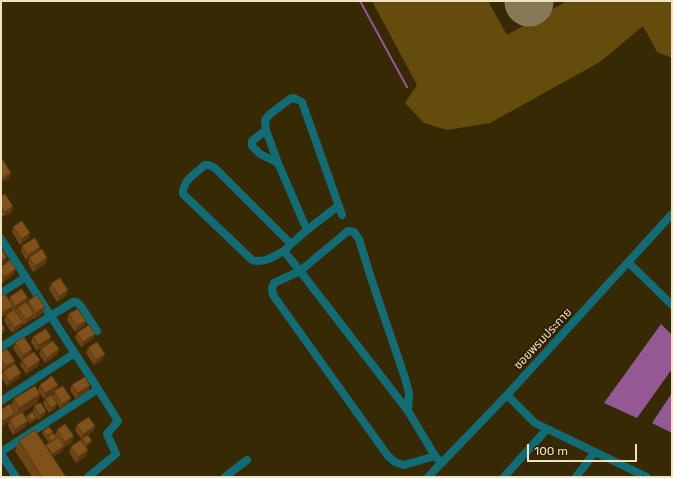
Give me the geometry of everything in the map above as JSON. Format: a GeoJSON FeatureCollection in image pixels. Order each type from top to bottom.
{"type":"FeatureCollection","features":[{"type":"Feature","properties":{"kind":"street"},"geometry":{"type":"LineString","coordinates":[[307,230],[278,163],[266,130],[265,120],[270,114],[290,99],[294,98],[302,102],[342,215]]}},
{"type":"Feature","properties":{"kind":"street"},"geometry":{"type":"LineString","coordinates":[[266,130],[252,141],[252,146],[260,154],[278,163]]}},
{"type":"Feature","properties":{"kind":"street"},"geometry":{"type":"LineString","coordinates":[[291,244],[215,168],[205,165],[185,183],[182,194],[252,260],[260,261],[271,258],[284,251],[307,230],[338,206]]}},
{"type":"Feature","properties":{"kind":"street","name":"ซอยพรมประกาย"},"geometry":{"type":"LineString","coordinates":[[428,477],[507,395],[629,263],[672,214]]}},
{"type":"Feature","properties":{"kind":"street"},"geometry":{"type":"LineString","coordinates":[[408,411],[408,386],[358,235],[354,232],[348,231],[300,271],[274,283],[272,288],[273,295],[388,456],[395,462],[404,465],[436,456]]}},
{"type":"Feature","properties":{"kind":"street"},"geometry":{"type":"LineString","coordinates":[[1,240],[118,421],[107,434],[116,454],[88,477]]}},
{"type":"Feature","properties":{"kind":"street"},"geometry":{"type":"LineString","coordinates":[[284,251],[408,411],[442,463]]}},
{"type":"Feature","properties":{"kind":"street"},"geometry":{"type":"LineString","coordinates":[[629,263],[672,305]]}},
{"type":"Feature","properties":{"kind":"street"},"geometry":{"type":"LineString","coordinates":[[1,293],[26,277]]}},
{"type":"Feature","properties":{"kind":"street"},"geometry":{"type":"LineString","coordinates":[[1,347],[73,302],[76,302],[97,331]]}},
{"type":"Feature","properties":{"kind":"street"},"geometry":{"type":"LineString","coordinates":[[1,401],[74,353]]}},
{"type":"Feature","properties":{"kind":"street"},"geometry":{"type":"LineString","coordinates":[[16,477],[1,453],[98,389]]}},
{"type":"Feature","properties":{"kind":"street"},"geometry":{"type":"LineString","coordinates":[[507,395],[535,423],[643,476]]}},
{"type":"Feature","properties":{"kind":"street"},"geometry":{"type":"LineString","coordinates":[[504,477],[547,429]]}},
{"type":"Feature","properties":{"kind":"street"},"geometry":{"type":"LineString","coordinates":[[576,477],[595,452]]}},
{"type":"Feature","properties":{"kind":"street"},"geometry":{"type":"LineString","coordinates":[[225,477],[247,460]]}},
{"type":"Feature","properties":{"kind":"shaded area"},"geometry":{"type":"Polygon","coordinates":[[[372,1],[488,1],[507,35],[567,1],[672,1],[672,58],[657,52],[643,26],[600,62],[490,123],[447,130],[424,123],[405,103],[417,85],[372,1]]]}},
{"type":"Feature","properties":{"kind":"shaded area"},"geometry":{"type":"Polygon","coordinates":[[[661,324],[672,335],[672,369],[637,418],[604,403],[661,324]]]}},
{"type":"Feature","properties":{"kind":"shaded area"},"geometry":{"type":"Polygon","coordinates":[[[672,393],[672,433],[652,423],[672,393]]]}},
{"type":"Feature","properties":{"kind":"building"},"geometry":{"type":"Polygon","coordinates":[[[3,160],[11,173],[1,179],[1,161],[3,160]]]}},
{"type":"Feature","properties":{"kind":"building"},"geometry":{"type":"Polygon","coordinates":[[[5,194],[13,206],[5,212],[1,207],[1,197],[5,194]]]}},
{"type":"Feature","properties":{"kind":"building"},"geometry":{"type":"Polygon","coordinates":[[[22,221],[30,233],[22,239],[13,227],[22,221]]]}},
{"type":"Feature","properties":{"kind":"building"},"geometry":{"type":"Polygon","coordinates":[[[35,238],[40,247],[28,255],[22,246],[35,238]]]}},
{"type":"Feature","properties":{"kind":"building"},"geometry":{"type":"Polygon","coordinates":[[[1,248],[7,257],[1,261],[1,248]]]}},
{"type":"Feature","properties":{"kind":"building"},"geometry":{"type":"Polygon","coordinates":[[[42,249],[47,258],[35,266],[29,258],[42,249]]]}},
{"type":"Feature","properties":{"kind":"building"},"geometry":{"type":"Polygon","coordinates":[[[10,260],[16,269],[4,277],[1,273],[1,267],[10,260]]]}},
{"type":"Feature","properties":{"kind":"building"},"geometry":{"type":"Polygon","coordinates":[[[60,278],[68,290],[59,296],[51,284],[60,278]]]}},
{"type":"Feature","properties":{"kind":"building"},"geometry":{"type":"Polygon","coordinates":[[[22,289],[28,298],[15,306],[10,297],[22,289]]]}},
{"type":"Feature","properties":{"kind":"building"},"geometry":{"type":"Polygon","coordinates":[[[5,294],[13,306],[4,312],[1,307],[1,296],[5,294]]]}},
{"type":"Feature","properties":{"kind":"building"},"geometry":{"type":"Polygon","coordinates":[[[37,295],[45,307],[36,313],[28,301],[37,295]]]}},
{"type":"Feature","properties":{"kind":"building"},"geometry":{"type":"Polygon","coordinates":[[[26,302],[34,314],[26,320],[18,308],[26,302]]]}},
{"type":"Feature","properties":{"kind":"building"},"geometry":{"type":"Polygon","coordinates":[[[78,309],[86,321],[77,326],[69,314],[78,309]]]}},
{"type":"Feature","properties":{"kind":"building"},"geometry":{"type":"Polygon","coordinates":[[[14,310],[23,322],[14,328],[6,315],[14,310]]]}},
{"type":"Feature","properties":{"kind":"building"},"geometry":{"type":"Polygon","coordinates":[[[1,323],[5,329],[1,331],[1,323]]]}},
{"type":"Feature","properties":{"kind":"building"},"geometry":{"type":"Polygon","coordinates":[[[89,325],[95,334],[83,342],[77,333],[89,325]]]}},
{"type":"Feature","properties":{"kind":"building"},"geometry":{"type":"Polygon","coordinates":[[[46,329],[51,337],[39,345],[33,337],[46,329]]]}},
{"type":"Feature","properties":{"kind":"building"},"geometry":{"type":"Polygon","coordinates":[[[24,337],[32,349],[23,355],[15,343],[24,337]]]}},
{"type":"Feature","properties":{"kind":"building"},"geometry":{"type":"Polygon","coordinates":[[[53,341],[59,349],[47,358],[41,349],[53,341]]]}},
{"type":"Feature","properties":{"kind":"building"},"geometry":{"type":"Polygon","coordinates":[[[97,342],[105,354],[96,360],[88,348],[97,342]]]}},
{"type":"Feature","properties":{"kind":"building"},"geometry":{"type":"Polygon","coordinates":[[[7,349],[15,361],[6,366],[1,359],[1,352],[7,349]]]}},
{"type":"Feature","properties":{"kind":"building"},"geometry":{"type":"Polygon","coordinates":[[[34,352],[40,360],[28,369],[22,360],[34,352]]]}},
{"type":"Feature","properties":{"kind":"building"},"geometry":{"type":"Polygon","coordinates":[[[15,364],[21,373],[9,381],[3,372],[15,364]]]}},
{"type":"Feature","properties":{"kind":"building"},"geometry":{"type":"Polygon","coordinates":[[[52,376],[58,385],[45,393],[40,385],[52,376]]]}},
{"type":"Feature","properties":{"kind":"building"},"geometry":{"type":"Polygon","coordinates":[[[85,377],[90,385],[78,393],[72,385],[85,377]]]}},
{"type":"Feature","properties":{"kind":"building"},"geometry":{"type":"Polygon","coordinates":[[[35,386],[40,394],[19,408],[14,399],[35,386]]]}},
{"type":"Feature","properties":{"kind":"building"},"geometry":{"type":"Polygon","coordinates":[[[63,386],[71,398],[62,404],[54,391],[63,386]]]}},
{"type":"Feature","properties":{"kind":"building"},"geometry":{"type":"Polygon","coordinates":[[[52,395],[57,404],[51,408],[45,399],[52,395]]]}},
{"type":"Feature","properties":{"kind":"building"},"geometry":{"type":"Polygon","coordinates":[[[41,403],[46,411],[40,415],[34,406],[41,403]]]}},
{"type":"Feature","properties":{"kind":"building"},"geometry":{"type":"Polygon","coordinates":[[[10,404],[15,413],[3,421],[1,418],[1,410],[10,404]]]}},
{"type":"Feature","properties":{"kind":"building"},"geometry":{"type":"Polygon","coordinates":[[[22,412],[28,421],[15,429],[10,420],[22,412]]]}},
{"type":"Feature","properties":{"kind":"building"},"geometry":{"type":"Polygon","coordinates":[[[33,412],[36,418],[31,421],[27,416],[33,412]]]}},
{"type":"Feature","properties":{"kind":"building"},"geometry":{"type":"Polygon","coordinates":[[[89,417],[95,426],[83,434],[77,425],[89,417]]]}},
{"type":"Feature","properties":{"kind":"building"},"geometry":{"type":"Polygon","coordinates":[[[65,424],[74,436],[65,442],[57,430],[65,424]]]}},
{"type":"Feature","properties":{"kind":"building"},"geometry":{"type":"Polygon","coordinates":[[[49,427],[53,432],[47,436],[43,431],[49,427]]]}},
{"type":"Feature","properties":{"kind":"building"},"geometry":{"type":"Polygon","coordinates":[[[35,430],[66,477],[42,477],[19,441],[35,430]]]}},
{"type":"Feature","properties":{"kind":"building"},"geometry":{"type":"Polygon","coordinates":[[[53,433],[57,438],[51,442],[48,437],[53,433]]]}},
{"type":"Feature","properties":{"kind":"building"},"geometry":{"type":"Polygon","coordinates":[[[88,435],[92,441],[86,444],[82,439],[88,435]]]}},
{"type":"Feature","properties":{"kind":"building"},"geometry":{"type":"Polygon","coordinates":[[[58,437],[64,446],[52,454],[46,445],[58,437]]]}},
{"type":"Feature","properties":{"kind":"building"},"geometry":{"type":"Polygon","coordinates":[[[81,440],[88,450],[78,457],[71,447],[81,440]]]}},
{"type":"Feature","properties":{"kind":"waterway"},"geometry":{"type":"LineString","coordinates":[[360,1],[407,87]]}}]}
